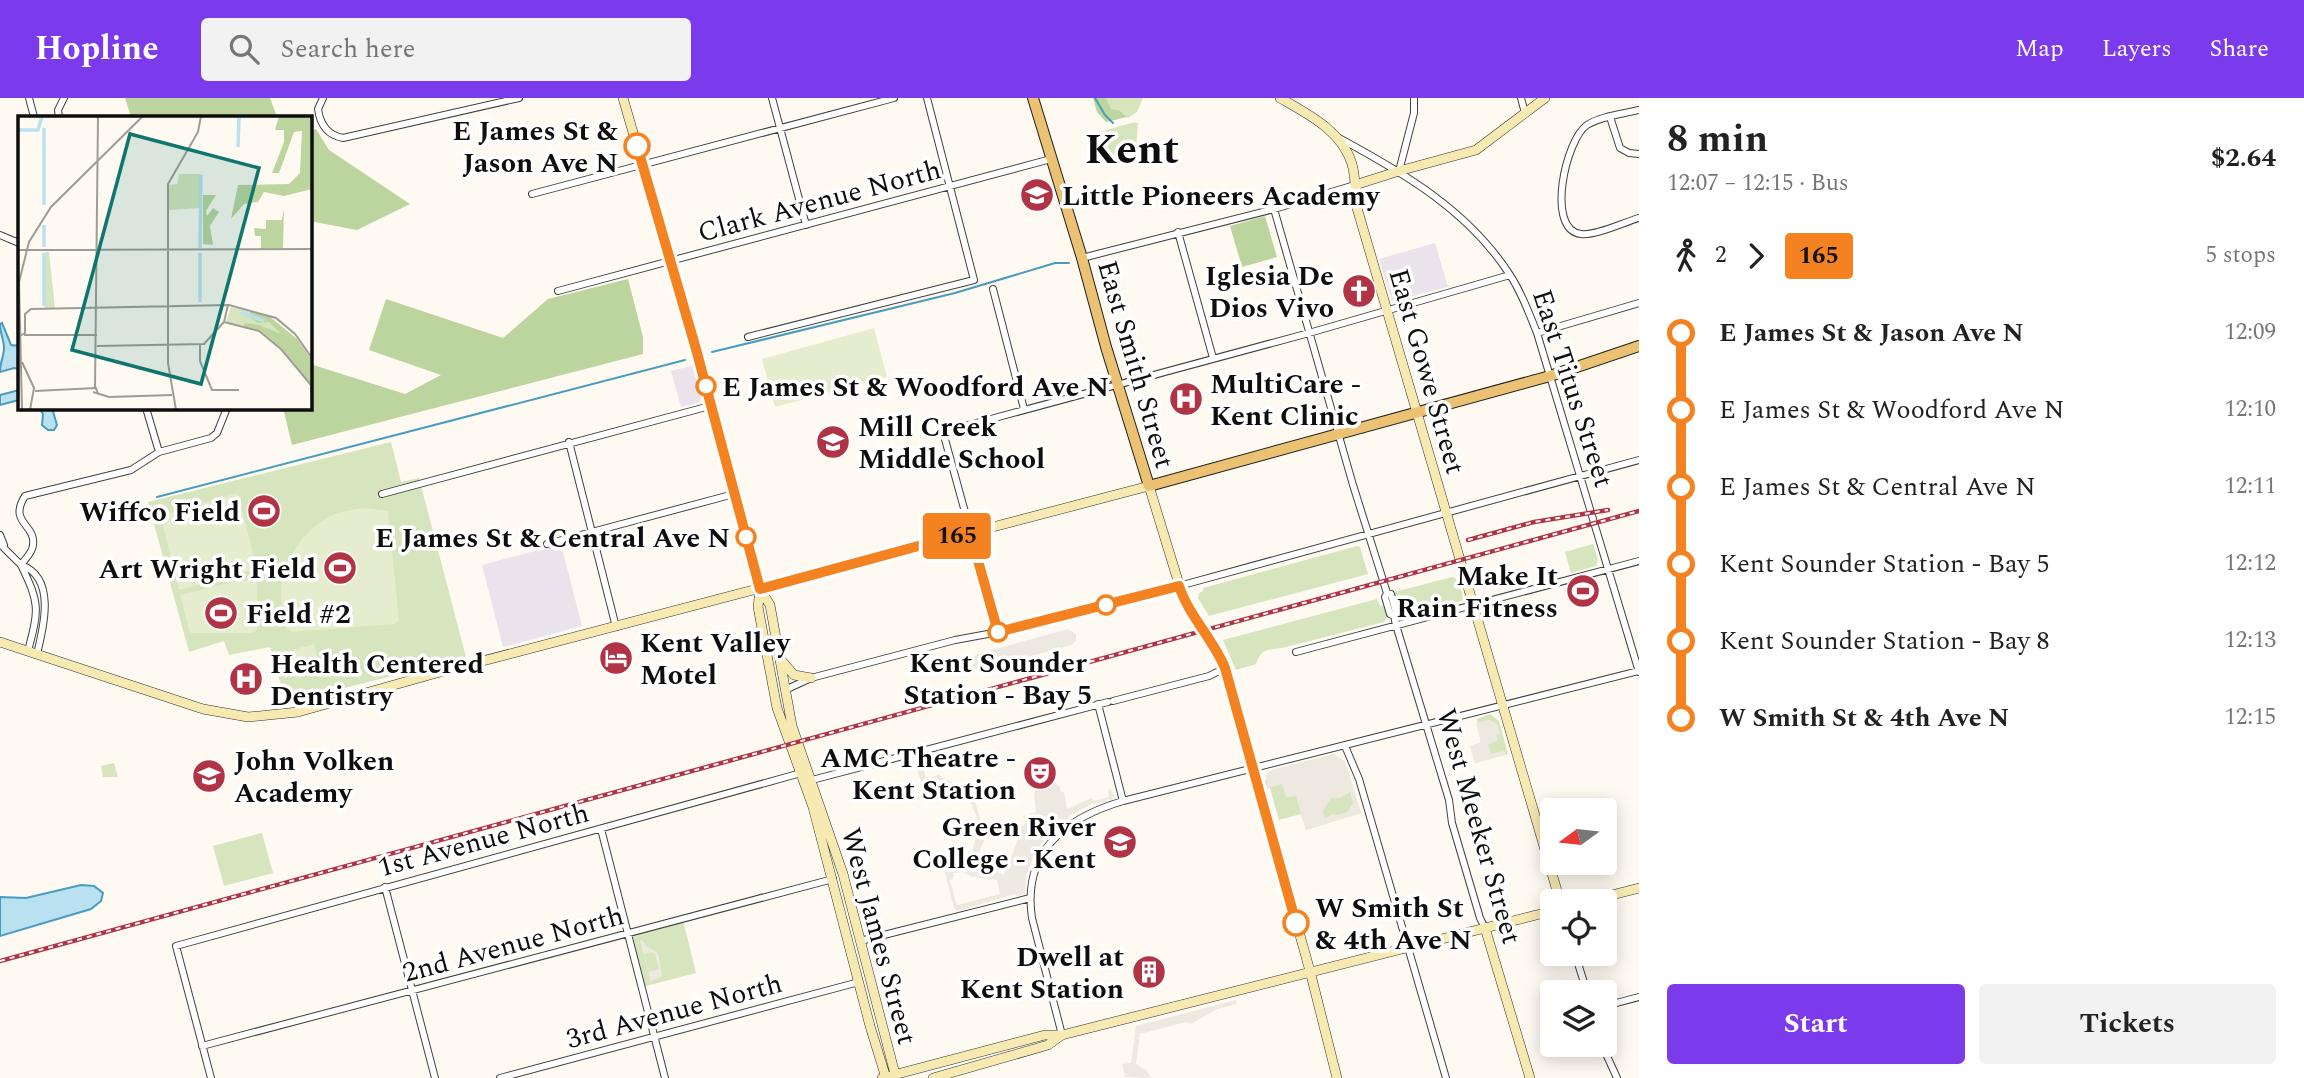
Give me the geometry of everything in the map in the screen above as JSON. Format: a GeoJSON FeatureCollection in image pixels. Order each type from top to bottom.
{"type":"FeatureCollection","features":[{"type":"Feature","properties":{"kind":"main road"},"geometry":{"type":"LineString","coordinates":[[623,98],[671,262],[760,589]]}},
{"type":"Feature","properties":{"kind":"main road","name":"East Smith Street"},"geometry":{"type":"LineString","coordinates":[[1032,98],[1179,586],[1225,668],[1310,971],[1336,1078]]}},
{"type":"Feature","properties":{"kind":"main road","name":"East Titus Street"},"geometry":{"type":"LineString","coordinates":[[1280,98],[1337,137],[1353,166],[1355,185]]}},
{"type":"Feature","properties":{"kind":"main road"},"geometry":{"type":"LineString","coordinates":[[1355,185],[1399,170],[1476,150],[1545,98]]}},
{"type":"Feature","properties":{"kind":"main road","name":"East Gowe Street"},"geometry":{"type":"LineString","coordinates":[[1355,185],[1357,208],[1557,889]]}},
{"type":"Feature","properties":{"kind":"main road"},"geometry":{"type":"LineString","coordinates":[[0,642],[203,709],[237,716],[261,717],[298,712],[1149,486],[1550,376],[1639,346]]}},
{"type":"Feature","properties":{"kind":"main road","name":"West James Street"},"geometry":{"type":"LineString","coordinates":[[760,589],[770,605],[792,726],[843,874],[889,1077]]}},
{"type":"Feature","properties":{"kind":"main road","name":"West James Street"},"geometry":{"type":"LineString","coordinates":[[760,589],[758,609],[773,691],[785,733],[813,807],[859,982],[889,1077]]}},
{"type":"Feature","properties":{"kind":"main road"},"geometry":{"type":"LineString","coordinates":[[779,658],[793,674],[811,678]]}},
{"type":"Feature","properties":{"kind":"main road"},"geometry":{"type":"LineString","coordinates":[[1617,894],[1639,888]]}},
{"type":"Feature","properties":{"kind":"main road"},"geometry":{"type":"LineString","coordinates":[[839,902],[846,908],[855,938],[860,942]]}},
{"type":"Feature","properties":{"kind":"main road"},"geometry":{"type":"LineString","coordinates":[[889,1077],[1045,1035],[1062,1035],[1540,914]]}},
{"type":"Feature","properties":{"kind":"main road","name":"West Meeker Street"},"geometry":{"type":"LineString","coordinates":[[1485,928],[1530,1078]]}},
{"type":"Feature","properties":{"kind":"main road"},"geometry":{"type":"LineString","coordinates":[[933,1078],[1048,1045],[1062,1035]]}},
{"type":"Feature","properties":{"kind":"street"},"geometry":{"type":"LineString","coordinates":[[29,98],[34,116]]}},
{"type":"Feature","properties":{"kind":"street"},"geometry":{"type":"LineString","coordinates":[[59,116],[58,110],[64,98]]}},
{"type":"Feature","properties":{"kind":"street"},"geometry":{"type":"LineString","coordinates":[[323,98],[318,113],[326,130],[338,138],[350,138],[519,98]]}},
{"type":"Feature","properties":{"kind":"street"},"geometry":{"type":"LineString","coordinates":[[772,98],[806,225]]}},
{"type":"Feature","properties":{"kind":"street"},"geometry":{"type":"LineString","coordinates":[[532,194],[894,98]]}},
{"type":"Feature","properties":{"kind":"street"},"geometry":{"type":"LineString","coordinates":[[748,337],[974,280],[927,98]]}},
{"type":"Feature","properties":{"kind":"street"},"geometry":{"type":"LineString","coordinates":[[1399,170],[1414,113],[1414,98]]}},
{"type":"Feature","properties":{"kind":"street"},"geometry":{"type":"LineString","coordinates":[[1521,98],[1525,113]]}},
{"type":"Feature","properties":{"kind":"street"},"geometry":{"type":"LineString","coordinates":[[1639,110],[1589,123],[1579,134],[1566,166],[1561,213],[1565,225],[1580,234],[1590,234],[1639,218]]}},
{"type":"Feature","properties":{"kind":"street"},"geometry":{"type":"LineString","coordinates":[[1611,117],[1619,148],[1639,154]]}},
{"type":"Feature","properties":{"kind":"street","name":"East Titus Street"},"geometry":{"type":"LineString","coordinates":[[1337,137],[1399,170],[1430,192],[1492,250],[1510,275],[1524,300],[1537,333],[1639,672]]}},
{"type":"Feature","properties":{"kind":"street","name":"Clark Avenue North"},"geometry":{"type":"LineString","coordinates":[[558,291],[1051,159]]}},
{"type":"Feature","properties":{"kind":"street"},"geometry":{"type":"LineString","coordinates":[[1082,258],[1274,209],[1355,185]]}},
{"type":"Feature","properties":{"kind":"street","name":"West Meeker Street"},"geometry":{"type":"LineString","coordinates":[[1274,209],[1369,536],[1387,592],[1391,594],[1396,625],[1449,800],[1451,823],[1485,928]]}},
{"type":"Feature","properties":{"kind":"street"},"geometry":{"type":"LineString","coordinates":[[1178,232],[1213,358]]}},
{"type":"Feature","properties":{"kind":"street"},"geometry":{"type":"LineString","coordinates":[[0,235],[18,240]]}},
{"type":"Feature","properties":{"kind":"street"},"geometry":{"type":"LineString","coordinates":[[998,632],[943,432],[1510,275]]}},
{"type":"Feature","properties":{"kind":"street"},"geometry":{"type":"LineString","coordinates":[[993,289],[1024,409]]}},
{"type":"Feature","properties":{"kind":"street"},"geometry":{"type":"LineString","coordinates":[[1537,333],[1639,303]]}},
{"type":"Feature","properties":{"kind":"street"},"geometry":{"type":"LineString","coordinates":[[382,494],[710,405]]}},
{"type":"Feature","properties":{"kind":"street"},"geometry":{"type":"LineString","coordinates":[[147,410],[159,452]]}},
{"type":"Feature","properties":{"kind":"street"},"geometry":{"type":"LineString","coordinates":[[20,565],[33,550],[34,543],[19,515],[19,506],[25,496],[131,470],[159,452],[211,438],[218,433],[226,410]]}},
{"type":"Feature","properties":{"kind":"street"},"geometry":{"type":"LineString","coordinates":[[569,442],[616,627]]}},
{"type":"Feature","properties":{"kind":"street"},"geometry":{"type":"LineString","coordinates":[[785,690],[811,678],[1369,536],[1446,512],[1639,460]]}},
{"type":"Feature","properties":{"kind":"street"},"geometry":{"type":"LineString","coordinates":[[547,544],[734,494]]}},
{"type":"Feature","properties":{"kind":"street"},"geometry":{"type":"LineString","coordinates":[[0,535],[2,544],[20,565],[37,602],[32,652]]}},
{"type":"Feature","properties":{"kind":"street"},"geometry":{"type":"LineString","coordinates":[[1296,652],[1639,561]]}},
{"type":"Feature","properties":{"kind":"street"},"geometry":{"type":"LineString","coordinates":[[812,780],[1209,676],[1225,668]]}},
{"type":"Feature","properties":{"kind":"street"},"geometry":{"type":"LineString","coordinates":[[1062,1035],[1032,918],[1030,898],[1039,861],[1059,833],[1083,816],[1123,802],[1639,672]]}},
{"type":"Feature","properties":{"kind":"street"},"geometry":{"type":"LineString","coordinates":[[1098,704],[1123,802]]}},
{"type":"Feature","properties":{"kind":"street"},"geometry":{"type":"LineString","coordinates":[[1345,746],[1359,779],[1446,1078]]}},
{"type":"Feature","properties":{"kind":"street","name":"1st Avenue North"},"geometry":{"type":"LineString","coordinates":[[202,1045],[176,946],[801,773]]}},
{"type":"Feature","properties":{"kind":"street"},"geometry":{"type":"LineString","coordinates":[[601,829],[665,1078]]}},
{"type":"Feature","properties":{"kind":"street","name":"2nd Avenue North"},"geometry":{"type":"LineString","coordinates":[[202,1045],[834,879]]}},
{"type":"Feature","properties":{"kind":"street"},"geometry":{"type":"LineString","coordinates":[[385,887],[435,1078]]}},
{"type":"Feature","properties":{"kind":"street"},"geometry":{"type":"LineString","coordinates":[[860,942],[1030,898]]}},
{"type":"Feature","properties":{"kind":"street","name":"3rd Avenue North"},"geometry":{"type":"LineString","coordinates":[[500,1078],[859,982]]}},
{"type":"Feature","properties":{"kind":"street"},"geometry":{"type":"LineString","coordinates":[[1617,1003],[1639,997]]}},
{"type":"Feature","properties":{"kind":"street"},"geometry":{"type":"LineString","coordinates":[[202,1045],[211,1078]]}},
{"type":"Feature","properties":{"kind":"street"},"geometry":{"type":"LineString","coordinates":[[1607,1057],[1617,1078]]}},
{"type":"Feature","properties":{"kind":"shaded area"},"geometry":{"type":"Polygon","coordinates":[[[1435,243],[1448,287],[1392,301],[1379,259],[1435,243]]]}},
{"type":"Feature","properties":{"kind":"shaded area"},"geometry":{"type":"Polygon","coordinates":[[[695,365],[703,392],[701,399],[698,403],[681,407],[671,371],[695,365]]]}},
{"type":"Feature","properties":{"kind":"shaded area"},"geometry":{"type":"Polygon","coordinates":[[[561,544],[582,626],[503,647],[482,565],[561,544]]]}},
{"type":"Feature","properties":{"kind":"shaded area"},"geometry":{"type":"Polygon","coordinates":[[[1068,629],[1076,634],[1076,641],[1071,645],[981,670],[972,665],[973,657],[977,654],[1068,629]]]}},
{"type":"Feature","properties":{"kind":"shaded area"},"geometry":{"type":"Polygon","coordinates":[[[1489,720],[1497,724],[1500,734],[1496,735],[1498,740],[1488,745],[1491,754],[1504,751],[1506,755],[1475,763],[1470,746],[1481,742],[1476,723],[1489,720]]]}},
{"type":"Feature","properties":{"kind":"shaded area"},"geometry":{"type":"Polygon","coordinates":[[[1334,754],[1345,762],[1361,813],[1306,830],[1296,796],[1286,797],[1282,784],[1267,788],[1266,776],[1272,770],[1334,754]],[[1350,792],[1340,798],[1331,798],[1323,811],[1325,818],[1347,812],[1353,803],[1350,792]]]}},
{"type":"Feature","properties":{"kind":"shaded area"},"geometry":{"type":"Polygon","coordinates":[[[922,763],[926,778],[937,774],[969,792],[978,777],[972,792],[984,831],[1011,824],[1019,828],[1026,823],[1023,816],[1036,812],[1034,794],[1037,785],[1044,779],[1053,781],[1060,787],[1061,792],[1064,792],[1067,809],[1092,798],[1094,801],[1109,797],[1108,790],[1111,789],[1114,796],[1111,801],[1108,799],[1107,802],[1092,804],[1069,816],[1048,838],[1047,836],[1026,875],[1025,894],[1015,894],[957,911],[943,866],[967,860],[966,854],[972,852],[978,830],[977,818],[972,805],[958,790],[936,778],[921,782],[916,765],[922,763]],[[1008,833],[985,838],[978,855],[975,854],[972,861],[1004,875],[1018,840],[1015,835],[1008,833]],[[962,872],[954,873],[953,879],[950,880],[957,905],[1000,894],[997,880],[973,877],[962,872]]]}},
{"type":"Feature","properties":{"kind":"shaded area"},"geometry":{"type":"Polygon","coordinates":[[[640,941],[658,953],[662,976],[649,982],[650,978],[640,941]],[[644,954],[649,972],[659,969],[655,954],[644,954]]]}},
{"type":"Feature","properties":{"kind":"shaded area"},"geometry":{"type":"Polygon","coordinates":[[[1236,1000],[1237,1004],[1217,1009],[1191,1024],[1186,1022],[1140,1034],[1136,1064],[1152,1078],[1125,1077],[1122,1064],[1131,1063],[1136,1026],[1236,1000]]]}},
{"type":"Feature","properties":{"kind":"green space"},"geometry":{"type":"Polygon","coordinates":[[[125,98],[270,98],[277,116],[131,116],[125,98]]]}},
{"type":"Feature","properties":{"kind":"green space"},"geometry":{"type":"Polygon","coordinates":[[[1093,98],[1106,98],[1111,109],[1119,110],[1127,117],[1106,122],[1097,112],[1093,98]]]}},
{"type":"Feature","properties":{"kind":"green space"},"geometry":{"type":"Polygon","coordinates":[[[1106,98],[1143,98],[1137,112],[1128,118],[1119,110],[1111,109],[1106,98]]]}},
{"type":"Feature","properties":{"kind":"green space"},"geometry":{"type":"Polygon","coordinates":[[[1138,123],[1136,148],[1107,157],[1100,132],[1138,123]]]}},
{"type":"Feature","properties":{"kind":"green space"},"geometry":{"type":"Polygon","coordinates":[[[316,129],[329,150],[410,204],[357,230],[312,221],[312,130],[316,129]]]}},
{"type":"Feature","properties":{"kind":"green space"},"geometry":{"type":"Polygon","coordinates":[[[1265,216],[1277,257],[1242,267],[1230,226],[1265,216]]]}},
{"type":"Feature","properties":{"kind":"green space"},"geometry":{"type":"Polygon","coordinates":[[[628,279],[643,337],[643,354],[292,445],[283,410],[312,410],[312,365],[405,394],[441,375],[369,350],[386,299],[503,338],[548,299],[628,279]]]}},
{"type":"Feature","properties":{"kind":"green space"},"geometry":{"type":"Polygon","coordinates":[[[874,328],[887,377],[775,407],[762,359],[874,328]]]}},
{"type":"Feature","properties":{"kind":"green space"},"geometry":{"type":"Polygon","coordinates":[[[391,442],[401,482],[419,478],[466,657],[286,703],[270,647],[229,655],[224,641],[189,652],[148,502],[391,442]]]}},
{"type":"Feature","properties":{"kind":"green space"},"geometry":{"type":"Polygon","coordinates":[[[238,493],[255,569],[179,590],[161,516],[238,493]]]}},
{"type":"Feature","properties":{"kind":"green space","name":"Wiffco Field"},"geometry":{"type":"Polygon","coordinates":[[[262,499],[280,504],[280,508],[262,521],[250,514],[255,502],[262,499]]]}},
{"type":"Feature","properties":{"kind":"green space","name":"Art Wright Field"},"geometry":{"type":"Polygon","coordinates":[[[363,508],[388,511],[399,620],[395,624],[292,632],[287,629],[282,606],[282,580],[296,547],[312,529],[331,516],[363,508]]]}},
{"type":"Feature","properties":{"kind":"green space"},"geometry":{"type":"Polygon","coordinates":[[[1593,544],[1598,560],[1596,566],[1571,573],[1565,552],[1593,544]]]}},
{"type":"Feature","properties":{"kind":"green space"},"geometry":{"type":"Polygon","coordinates":[[[1360,547],[1368,574],[1209,616],[1198,598],[1203,588],[1360,547]]]}},
{"type":"Feature","properties":{"kind":"green space"},"geometry":{"type":"Polygon","coordinates":[[[1452,577],[1458,579],[1464,600],[1405,617],[1400,615],[1394,592],[1452,577]]]}},
{"type":"Feature","properties":{"kind":"green space","name":"Field #2"},"geometry":{"type":"Polygon","coordinates":[[[257,579],[257,630],[252,633],[190,633],[180,595],[257,579]]]}},
{"type":"Feature","properties":{"kind":"green space"},"geometry":{"type":"Polygon","coordinates":[[[1377,599],[1389,614],[1384,622],[1265,651],[1256,664],[1236,670],[1223,640],[1377,599]]]}},
{"type":"Feature","properties":{"kind":"green space"},"geometry":{"type":"Polygon","coordinates":[[[314,644],[317,656],[292,662],[289,651],[314,644]]]}},
{"type":"Feature","properties":{"kind":"green space"},"geometry":{"type":"Polygon","coordinates":[[[318,661],[321,672],[296,678],[293,667],[318,661]]]}},
{"type":"Feature","properties":{"kind":"green space"},"geometry":{"type":"Polygon","coordinates":[[[1490,714],[1499,721],[1508,754],[1475,763],[1470,746],[1481,743],[1477,719],[1490,714]]]}},
{"type":"Feature","properties":{"kind":"green space"},"geometry":{"type":"Polygon","coordinates":[[[1334,754],[1345,762],[1361,813],[1306,830],[1301,814],[1279,820],[1270,788],[1267,788],[1265,782],[1269,771],[1334,754]]]}},
{"type":"Feature","properties":{"kind":"green space"},"geometry":{"type":"Polygon","coordinates":[[[114,763],[118,777],[103,777],[101,766],[114,763]]]}},
{"type":"Feature","properties":{"kind":"green space"},"geometry":{"type":"Polygon","coordinates":[[[262,833],[273,873],[224,886],[213,846],[262,833]]]}},
{"type":"Feature","properties":{"kind":"green space"},"geometry":{"type":"Polygon","coordinates":[[[683,920],[696,973],[642,987],[628,934],[683,920]]]}},
{"type":"Feature","properties":{"kind":"water"},"geometry":{"type":"Polygon","coordinates":[[[2,323],[11,345],[18,346],[18,369],[0,372],[4,348],[2,323]]]}},
{"type":"Feature","properties":{"kind":"water"},"geometry":{"type":"Polygon","coordinates":[[[18,390],[18,400],[0,405],[0,395],[18,390]]]}},
{"type":"Feature","properties":{"kind":"water"},"geometry":{"type":"Polygon","coordinates":[[[40,410],[53,410],[57,425],[54,430],[48,430],[42,425],[43,414],[40,410]]]}},
{"type":"Feature","properties":{"kind":"water"},"geometry":{"type":"Polygon","coordinates":[[[81,885],[94,886],[103,893],[101,901],[91,909],[0,936],[0,897],[26,898],[81,885]]]}},
{"type":"Feature","properties":{"kind":"waterway"},"geometry":{"type":"LineString","coordinates":[[1095,98],[1113,123]]}},
{"type":"Feature","properties":{"kind":"waterway"},"geometry":{"type":"LineString","coordinates":[[712,352],[955,293],[1055,263],[1069,263]]}},
{"type":"Feature","properties":{"kind":"waterway"},"geometry":{"type":"LineString","coordinates":[[157,497],[685,360]]}},
{"type":"Feature","properties":{"kind":"railway"},"geometry":{"type":"LineString","coordinates":[[1468,540],[1534,522],[1608,510]]}},
{"type":"Feature","properties":{"kind":"railway"},"geometry":{"type":"LineString","coordinates":[[0,961],[1639,511]]}},
{"type":"Feature","properties":{"kind":"bus line","name":"165"},"geometry":{"type":"LineString","coordinates":[[637,146],[696,349],[760,589],[970,532],[998,632],[1179,586],[1225,668],[1296,923]]}},
{"type":"Feature","properties":{"kind":"place","name":"E James St & Jason Ave N"},"geometry":{"type":"Point","coordinates":[637,146]}},
{"type":"Feature","properties":{"kind":"place","name":"Little Pioneers Academy"},"geometry":{"type":"Point","coordinates":[1037,195]}},
{"type":"Feature","properties":{"kind":"place","name":"Iglesia De Dios Vivo"},"geometry":{"type":"Point","coordinates":[1359,291]}},
{"type":"Feature","properties":{"kind":"place","name":"E James St & Woodford Ave N"},"geometry":{"type":"Point","coordinates":[706,386]}},
{"type":"Feature","properties":{"kind":"place","name":"MultiCare - Kent Clinic"},"geometry":{"type":"Point","coordinates":[1186,399]}},
{"type":"Feature","properties":{"kind":"place","name":"Mill Creek Middle School"},"geometry":{"type":"Point","coordinates":[833,442]}},
{"type":"Feature","properties":{"kind":"place","name":"Wiffco Field"},"geometry":{"type":"Point","coordinates":[264,511]}},
{"type":"Feature","properties":{"kind":"place","name":"E James St & Central Ave N"},"geometry":{"type":"Point","coordinates":[746,537]}},
{"type":"Feature","properties":{"kind":"place","name":"Art Wright Field"},"geometry":{"type":"Point","coordinates":[340,568]}},
{"type":"Feature","properties":{"kind":"place","name":"Make It Rain Fitness"},"geometry":{"type":"Point","coordinates":[1583,591]}},
{"type":"Feature","properties":{"kind":"place","name":"Field #2"},"geometry":{"type":"Point","coordinates":[221,613]}},
{"type":"Feature","properties":{"kind":"place","name":"Kent Sounder Station - Bay 5"},"geometry":{"type":"Point","coordinates":[998,632]}},
{"type":"Feature","properties":{"kind":"place","name":"Kent Valley Motel"},"geometry":{"type":"Point","coordinates":[616,658]}},
{"type":"Feature","properties":{"kind":"place","name":"Health Centered Dentistry"},"geometry":{"type":"Point","coordinates":[246,679]}},
{"type":"Feature","properties":{"kind":"place","name":"AMC Theatre - Kent Station"},"geometry":{"type":"Point","coordinates":[1040,773]}},
{"type":"Feature","properties":{"kind":"place","name":"John Volken Academy"},"geometry":{"type":"Point","coordinates":[209,776]}},
{"type":"Feature","properties":{"kind":"place","name":"Green River College - Kent"},"geometry":{"type":"Point","coordinates":[1120,842]}},
{"type":"Feature","properties":{"kind":"place","name":"W Smith St & 4th Ave N"},"geometry":{"type":"Point","coordinates":[1296,923]}},
{"type":"Feature","properties":{"kind":"place","name":"Dwell at Kent Station"},"geometry":{"type":"Point","coordinates":[1149,972]}},
{"type":"Feature","properties":{"kind":"district","name":"Kent"},"geometry":{"type":"Point","coordinates":[1132,148]}}]}
